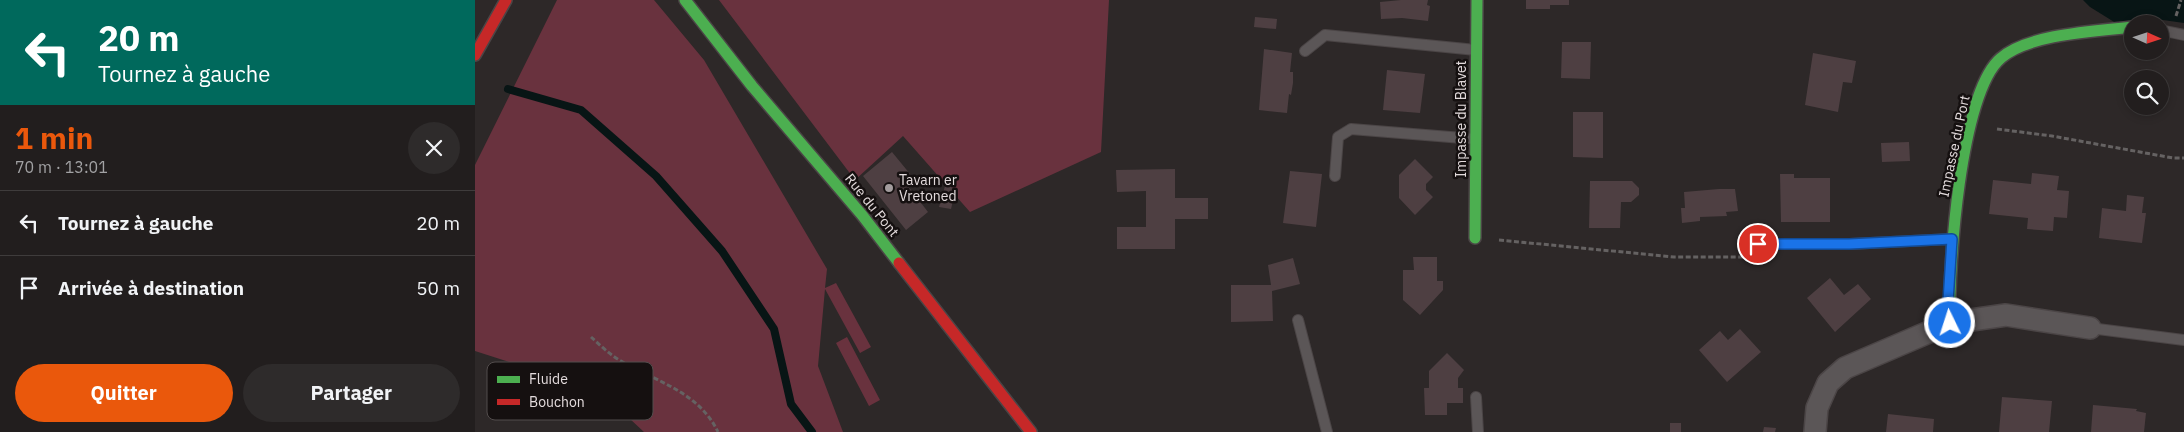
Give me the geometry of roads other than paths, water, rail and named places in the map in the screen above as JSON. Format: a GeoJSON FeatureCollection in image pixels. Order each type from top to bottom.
{"type":"FeatureCollection","features":[{"type":"Feature","properties":{"kind":"street"},"geometry":{"type":"LineString","coordinates":[[475,55],[506,0]]}},
{"type":"Feature","properties":{"kind":"street","name":"Rue du Pont"},"geometry":{"type":"LineString","coordinates":[[685,0],[752,86],[862,215],[1031,432]]}},
{"type":"Feature","properties":{"kind":"street","name":"Impasse du Blavet"},"geometry":{"type":"LineString","coordinates":[[1475,238],[1477,0]]}},
{"type":"Feature","properties":{"kind":"street","name":"Impasse du Port"},"geometry":{"type":"LineString","coordinates":[[1950,323],[1948,302],[1952,239],[1960,180],[1977,102],[1990,68],[1999,58],[2011,51],[2056,38],[2124,28]]}},
{"type":"Feature","properties":{"kind":"street"},"geometry":{"type":"LineString","coordinates":[[1815,432],[1817,408],[1828,384],[1845,368],[1950,323],[2006,315],[2090,328]]}},
{"type":"Feature","properties":{"kind":"lane"},"geometry":{"type":"LineString","coordinates":[[2169,32],[2184,36]]}},
{"type":"Feature","properties":{"kind":"lane"},"geometry":{"type":"LineString","coordinates":[[1305,51],[1325,35],[1477,50]]}},
{"type":"Feature","properties":{"kind":"lane"},"geometry":{"type":"LineString","coordinates":[[1335,176],[1338,137],[1351,129],[1476,140]]}},
{"type":"Feature","properties":{"kind":"lane"},"geometry":{"type":"LineString","coordinates":[[1758,244],[1849,244],[1952,239]]}},
{"type":"Feature","properties":{"kind":"lane"},"geometry":{"type":"LineString","coordinates":[[1298,320],[1327,432]]}},
{"type":"Feature","properties":{"kind":"lane"},"geometry":{"type":"LineString","coordinates":[[2090,328],[2184,340]]}},
{"type":"Feature","properties":{"kind":"lane"},"geometry":{"type":"LineString","coordinates":[[1476,397],[1478,432]]}},
{"type":"Feature","properties":{"kind":"waterway"},"geometry":{"type":"LineString","coordinates":[[508,89],[581,110],[656,176],[722,251],[774,329],[791,404],[812,432]]}},
{"type":"Feature","properties":{"kind":"place","name":"Tavarn er Vretoned"},"geometry":{"type":"Point","coordinates":[889,188]}}]}
